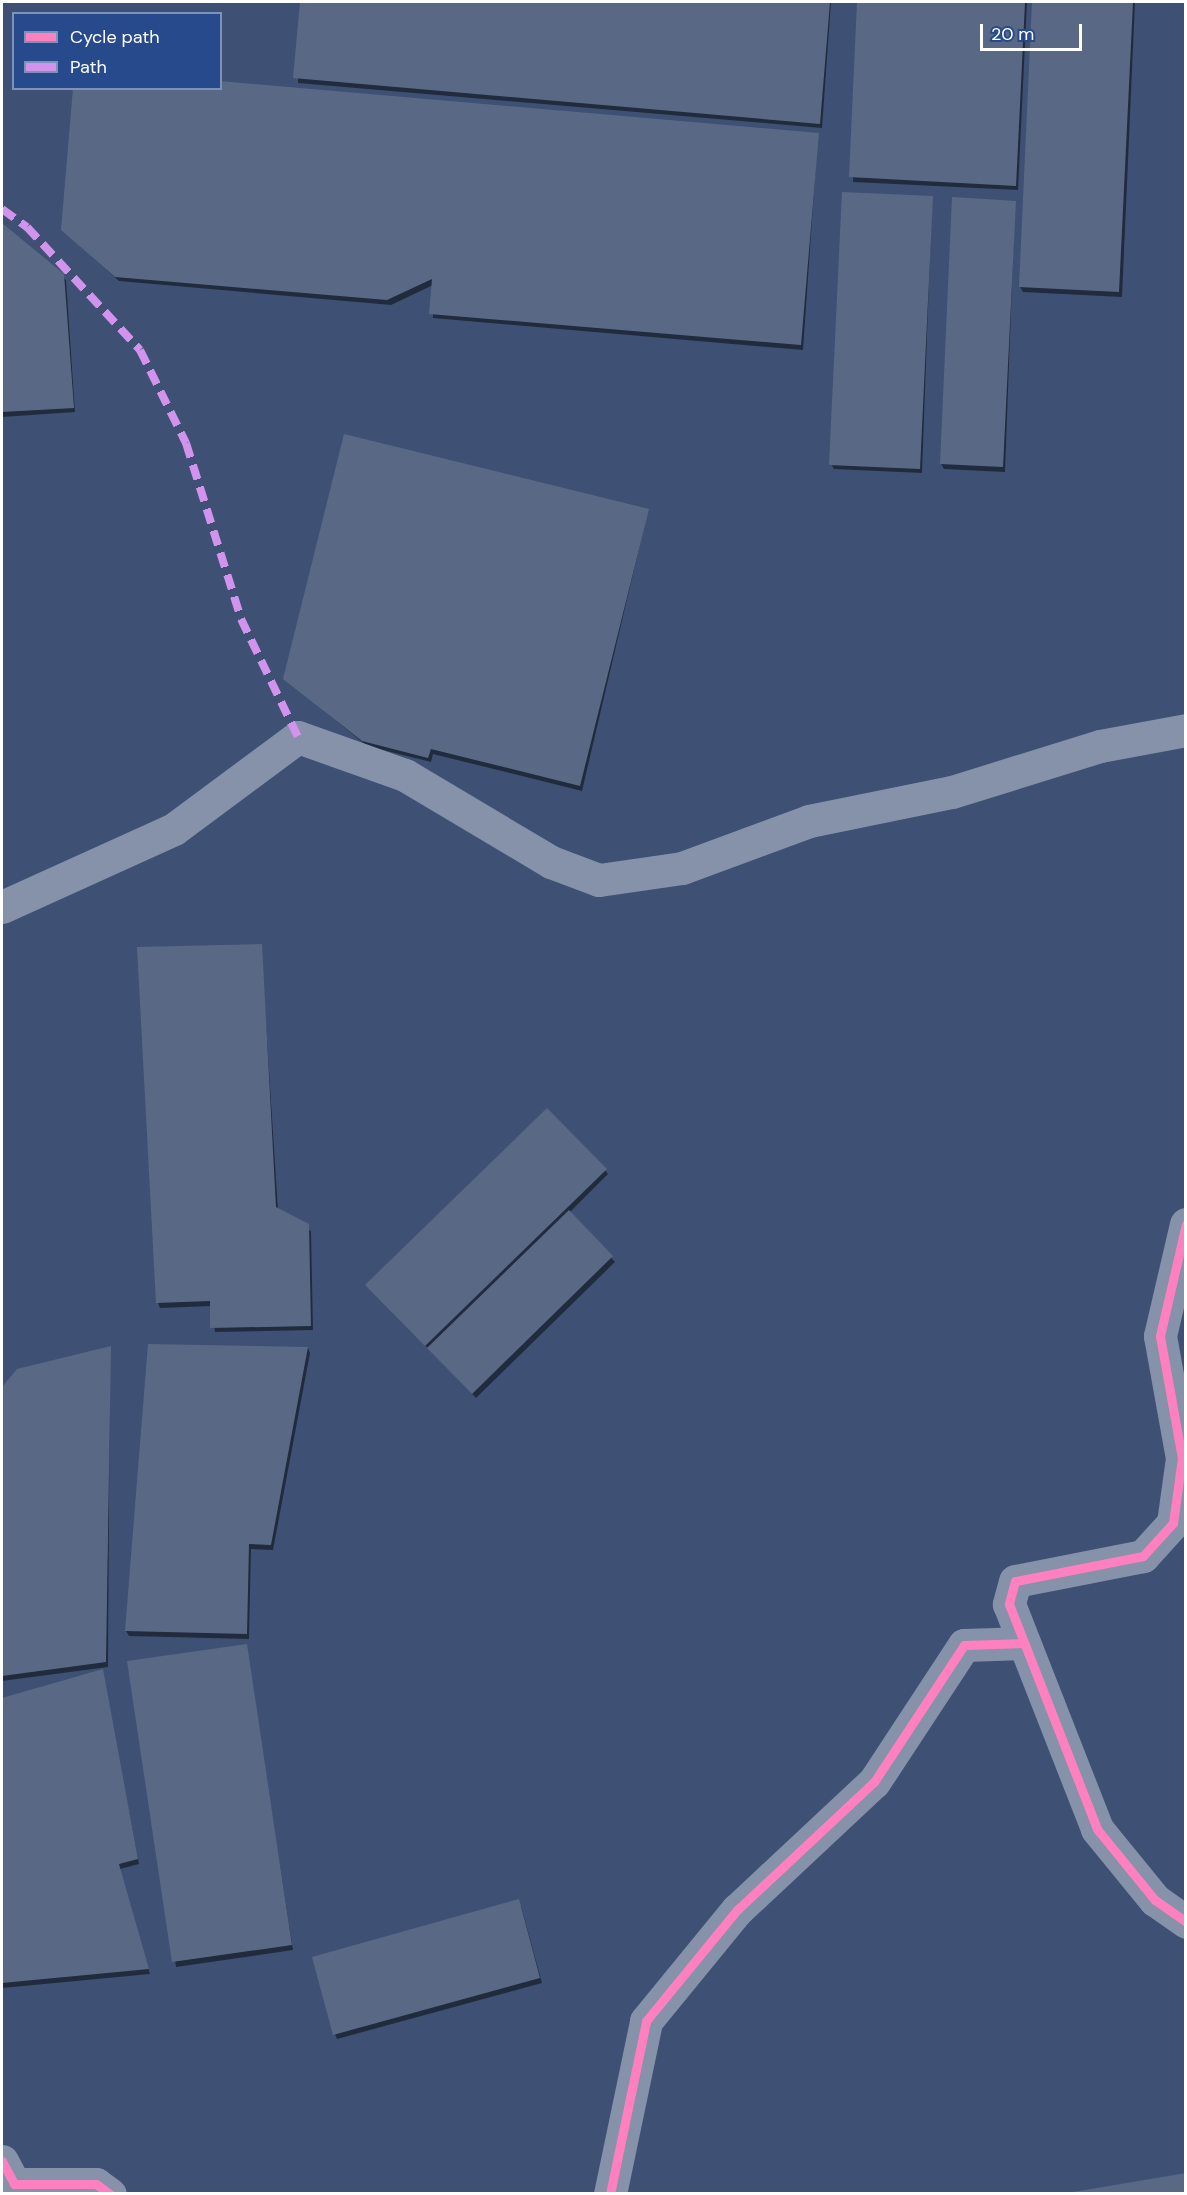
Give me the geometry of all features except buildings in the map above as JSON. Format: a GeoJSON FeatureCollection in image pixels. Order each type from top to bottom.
{"type":"FeatureCollection","features":[{"type":"Feature","properties":{"kind":"street"},"geometry":{"type":"LineString","coordinates":[[2,907],[22,893],[174,828],[298,737],[405,775],[551,862],[599,879],[682,868],[809,820],[952,792],[1101,746],[1185,730]]}},
{"type":"Feature","properties":{"kind":"street"},"geometry":{"type":"LineString","coordinates":[[1185,1224],[1160,1336],[1182,1458],[1173,1523],[1143,1556],[1015,1581],[1009,1604],[1097,1829],[1155,1900],[1185,1922]]}},
{"type":"Feature","properties":{"kind":"street"},"geometry":{"type":"LineString","coordinates":[[610,2193],[646,2021],[737,1910],[874,1782],[964,1645],[1024,1643]]}},
{"type":"Feature","properties":{"kind":"street"},"geometry":{"type":"LineString","coordinates":[[6,2178],[96,2184],[110,2193]]}},
{"type":"Feature","properties":{"kind":"marked path"},"geometry":{"type":"LineString","coordinates":[[2,209],[27,227],[140,350],[186,443],[241,619],[298,737]]}},
{"type":"Feature","properties":{"kind":"cycle path"},"geometry":{"type":"LineString","coordinates":[[1186,1224],[1160,1336],[1182,1458],[1173,1523],[1143,1556],[1015,1581],[1009,1604],[1097,1829],[1155,1900],[1186,1922]]}},
{"type":"Feature","properties":{"kind":"cycle path"},"geometry":{"type":"LineString","coordinates":[[610,2194],[646,2021],[737,1910],[874,1782],[964,1645],[1024,1643]]}},
{"type":"Feature","properties":{"kind":"cycle path"},"geometry":{"type":"LineString","coordinates":[[2,2161],[14,2184],[96,2184],[110,2194]]}}]}
